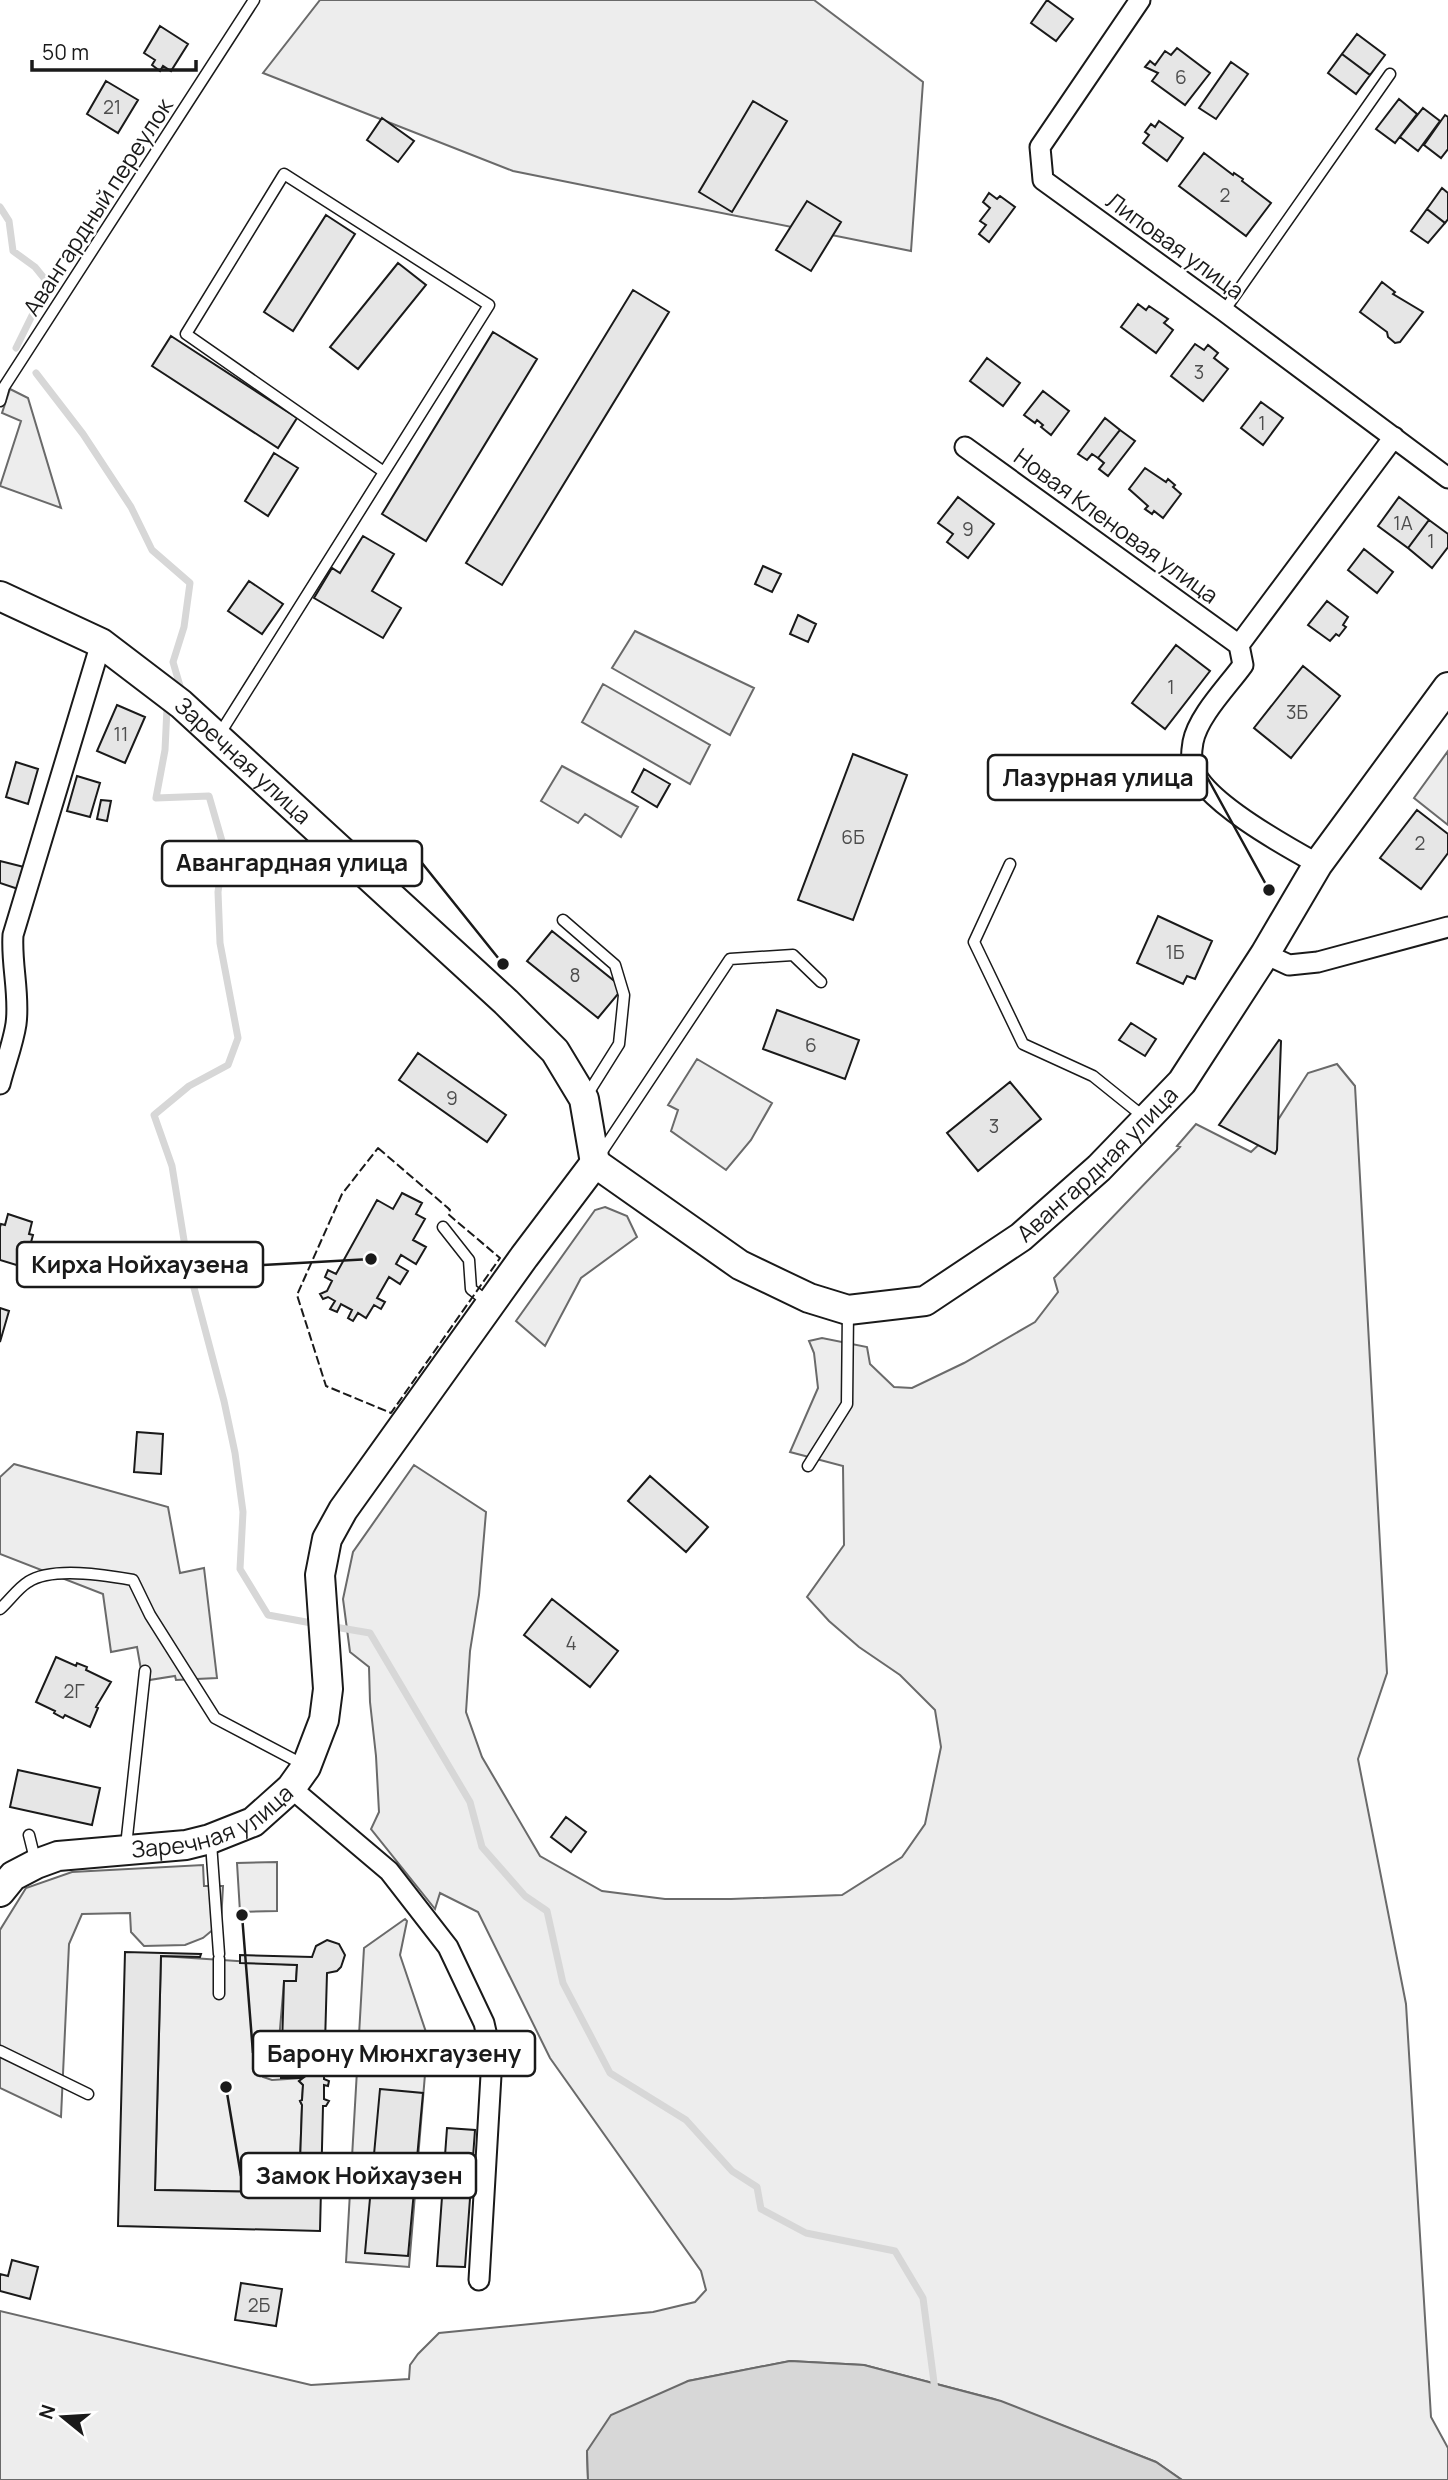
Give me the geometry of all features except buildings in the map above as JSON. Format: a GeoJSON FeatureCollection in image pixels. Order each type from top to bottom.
{"type":"FeatureCollection","features":[{"type":"Feature","properties":{"kind":"main road","name":"Заречная улица"},"geometry":{"type":"LineString","coordinates":[[0,596],[102,643],[180,705],[506,1002],[555,1051],[584,1098],[595,1163],[343,1510],[327,1539],[320,1575],[328,1689],[324,1720],[299,1777],[253,1822],[210,1839],[186,1845],[58,1856],[13,1876],[0,1892]]}},
{"type":"Feature","properties":{"kind":"main road","name":"Авангардная улица"},"geometry":{"type":"LineString","coordinates":[[595,1163],[740,1265],[809,1298],[848,1310],[925,1301],[1021,1237],[1099,1168],[1182,1082],[1265,954],[1318,864],[1448,687]]}},
{"type":"Feature","properties":{"kind":"street","name":"Липовая улица"},"geometry":{"type":"LineString","coordinates":[[1140,0],[1040,147],[1043,180],[1448,478]]}},
{"type":"Feature","properties":{"kind":"street"},"geometry":{"type":"LineString","coordinates":[[1318,864],[1266,835],[1209,792],[1192,765],[1193,741],[1202,720],[1243,665],[1239,645],[1394,437]]}},
{"type":"Feature","properties":{"kind":"street","name":"Новая Кленовая улица"},"geometry":{"type":"LineString","coordinates":[[965,447],[1239,645]]}},
{"type":"Feature","properties":{"kind":"street"},"geometry":{"type":"LineString","coordinates":[[0,1084],[16,1023],[16,993],[11,959],[13,935],[102,643]]}},
{"type":"Feature","properties":{"kind":"street"},"geometry":{"type":"LineString","coordinates":[[1265,954],[1289,965],[1318,962],[1448,927]]}},
{"type":"Feature","properties":{"kind":"street"},"geometry":{"type":"LineString","coordinates":[[299,1777],[389,1871],[448,1947],[484,2023],[492,2058],[479,2280]]}},
{"type":"Feature","properties":{"kind":"lane","name":"Авангардный переулок"},"geometry":{"type":"LineString","coordinates":[[0,401],[4,387],[254,0]]}},
{"type":"Feature","properties":{"kind":"lane"},"geometry":{"type":"LineString","coordinates":[[1224,312],[1390,74]]}},
{"type":"Feature","properties":{"kind":"lane"},"geometry":{"type":"LineString","coordinates":[[217,738],[489,305],[284,174],[186,334],[384,471]]}},
{"type":"Feature","properties":{"kind":"lane"},"geometry":{"type":"LineString","coordinates":[[1010,864],[974,942],[1023,1044],[1093,1076],[1147,1120]]}},
{"type":"Feature","properties":{"kind":"lane"},"geometry":{"type":"LineString","coordinates":[[563,920],[615,965],[624,995],[619,1044],[584,1098]]}},
{"type":"Feature","properties":{"kind":"lane"},"geometry":{"type":"LineString","coordinates":[[595,1163],[730,959],[793,955],[821,982]]}},
{"type":"Feature","properties":{"kind":"lane"},"geometry":{"type":"LineString","coordinates":[[443,1227],[469,1260],[471,1289],[491,1304]]}},
{"type":"Feature","properties":{"kind":"lane"},"geometry":{"type":"LineString","coordinates":[[808,1465],[847,1404],[848,1310]]}},
{"type":"Feature","properties":{"kind":"lane"},"geometry":{"type":"LineString","coordinates":[[0,1609],[29,1581],[62,1573],[99,1574],[133,1580],[150,1615],[215,1718],[299,1777]]}},
{"type":"Feature","properties":{"kind":"lane"},"geometry":{"type":"LineString","coordinates":[[125,1850],[145,1671]]}},
{"type":"Feature","properties":{"kind":"lane"},"geometry":{"type":"LineString","coordinates":[[29,1835],[36,1864]]}},
{"type":"Feature","properties":{"kind":"lane"},"geometry":{"type":"LineString","coordinates":[[210,1839],[219,1956],[219,1994]]}},
{"type":"Feature","properties":{"kind":"lane"},"geometry":{"type":"LineString","coordinates":[[0,2051],[88,2094]]}},
{"type":"Feature","properties":{"kind":"shaded area"},"geometry":{"type":"Polygon","coordinates":[[[320,0],[814,0],[923,82],[911,251],[513,171],[263,73],[320,0]]]}},
{"type":"Feature","properties":{"kind":"shaded area"},"geometry":{"type":"Polygon","coordinates":[[[10,389],[28,398],[61,508],[0,486],[21,421],[2,413],[10,389]]]}},
{"type":"Feature","properties":{"kind":"shaded area"},"geometry":{"type":"Polygon","coordinates":[[[635,631],[754,688],[730,735],[612,668],[635,631]]]}},
{"type":"Feature","properties":{"kind":"shaded area"},"geometry":{"type":"Polygon","coordinates":[[[603,684],[710,745],[690,784],[582,722],[603,684]]]}},
{"type":"Feature","properties":{"kind":"shaded area"},"geometry":{"type":"Polygon","coordinates":[[[1448,751],[1448,825],[1414,798],[1448,751]]]}},
{"type":"Feature","properties":{"kind":"shaded area"},"geometry":{"type":"Polygon","coordinates":[[[562,766],[638,807],[621,837],[585,814],[578,823],[541,801],[562,766]]]}},
{"type":"Feature","properties":{"kind":"shaded area"},"geometry":{"type":"Polygon","coordinates":[[[697,1059],[772,1103],[751,1140],[726,1170],[671,1131],[678,1110],[668,1105],[697,1059]]]}},
{"type":"Feature","properties":{"kind":"shaded area"},"geometry":{"type":"Polygon","coordinates":[[[1337,1064],[1355,1086],[1387,1673],[1358,1759],[1406,2004],[1431,2417],[1448,2448],[1448,2480],[1182,2480],[1156,2462],[994,2399],[864,2365],[790,2361],[688,2381],[587,2451],[588,2480],[0,2480],[0,2311],[311,2385],[409,2379],[410,2365],[439,2333],[653,2312],[695,2302],[706,2290],[701,2271],[550,2058],[478,1912],[440,1893],[435,1909],[371,1829],[379,1812],[369,1667],[350,1652],[343,1599],[353,1552],[414,1465],[486,1512],[466,1712],[482,1757],[540,1856],[602,1891],[665,1899],[842,1895],[902,1857],[925,1824],[941,1747],[935,1710],[900,1675],[859,1647],[829,1621],[807,1597],[844,1545],[843,1466],[790,1452],[818,1388],[814,1353],[809,1341],[822,1338],[867,1347],[870,1364],[894,1387],[912,1388],[964,1363],[1035,1322],[1058,1292],[1054,1278],[1180,1147],[1177,1146],[1196,1124],[1251,1152],[1267,1137],[1308,1073],[1337,1064]]]}},
{"type":"Feature","properties":{"kind":"shaded area"},"geometry":{"type":"Polygon","coordinates":[[[605,1207],[627,1216],[637,1237],[581,1278],[545,1346],[516,1321],[595,1210],[605,1207]]]}},
{"type":"Feature","properties":{"kind":"shaded area"},"geometry":{"type":"Polygon","coordinates":[[[14,1464],[168,1507],[180,1573],[204,1568],[217,1678],[176,1680],[175,1676],[143,1681],[137,1647],[111,1652],[103,1594],[0,1554],[0,1477],[14,1464]]]}},
{"type":"Feature","properties":{"kind":"shaded area"},"geometry":{"type":"Polygon","coordinates":[[[277,1862],[277,1911],[240,1912],[237,1863],[277,1862]]]}},
{"type":"Feature","properties":{"kind":"shaded area"},"geometry":{"type":"Polygon","coordinates":[[[203,1865],[204,1886],[223,1886],[221,1923],[203,1938],[185,1945],[144,1946],[131,1932],[130,1913],[82,1914],[69,1944],[61,2117],[0,2088],[0,1930],[26,1888],[72,1872],[203,1865]]]}},
{"type":"Feature","properties":{"kind":"shaded area"},"geometry":{"type":"Polygon","coordinates":[[[405,1919],[407,1921],[400,1955],[428,2038],[409,2267],[346,2262],[364,1948],[405,1919]]]}},
{"type":"Feature","properties":{"kind":"shaded area"},"geometry":{"type":"Polygon","coordinates":[[[161,1956],[297,1965],[296,1981],[284,1982],[277,2064],[268,2062],[261,2071],[263,2077],[272,2080],[303,2078],[299,2081],[303,2085],[300,2101],[299,2190],[155,2190],[161,1956]]]}},
{"type":"Feature","properties":{"kind":"shaded area"},"geometry":{"type":"Polygon","coordinates":[[[790,2361],[864,2365],[1001,2401],[1156,2462],[1182,2480],[588,2480],[587,2451],[611,2415],[688,2381],[790,2361]]]}},
{"type":"Feature","properties":{"kind":"waterway"},"geometry":{"type":"LineString","coordinates":[[0,207],[9,221],[13,251],[35,267],[48,283],[16,348]]}},
{"type":"Feature","properties":{"kind":"waterway"},"geometry":{"type":"LineString","coordinates":[[36,373],[83,434],[131,507],[152,550],[190,583],[184,627],[173,662],[180,686]]}},
{"type":"Feature","properties":{"kind":"waterway"},"geometry":{"type":"LineString","coordinates":[[167,708],[165,750],[156,798],[209,796],[224,848],[218,892],[220,943],[238,1038],[228,1065],[189,1086],[154,1115],[172,1166],[188,1265],[235,1453],[243,1512],[240,1569],[268,1615],[317,1624]]}},
{"type":"Feature","properties":{"kind":"waterway"},"geometry":{"type":"LineString","coordinates":[[329,1626],[370,1633],[470,1802],[482,1847],[525,1896],[547,1911],[563,1983],[610,2073],[686,2120],[732,2171],[757,2187],[761,2209],[806,2233],[895,2251],[923,2298],[935,2390]]}},
{"type":"Feature","properties":{"kind":"fence"},"geometry":{"type":"LineString","coordinates":[[378,1148],[448,1208],[448,1214],[500,1258],[391,1413],[326,1386],[297,1295],[342,1194],[378,1148]]}},
{"type":"Feature","properties":{"kind":"place","name":"Лазурная улица"},"geometry":{"type":"Point","coordinates":[1269,890]}},
{"type":"Feature","properties":{"kind":"place","name":"Авангардная улица"},"geometry":{"type":"Point","coordinates":[503,964]}},
{"type":"Feature","properties":{"kind":"place","name":"Кирха Нойхаузена"},"geometry":{"type":"Point","coordinates":[371,1259]}},
{"type":"Feature","properties":{"kind":"place","name":"Барону Мюнхгаузену"},"geometry":{"type":"Point","coordinates":[242,1915]}},
{"type":"Feature","properties":{"kind":"place","name":"Замок Нойхаузен"},"geometry":{"type":"Point","coordinates":[226,2087]}}]}
